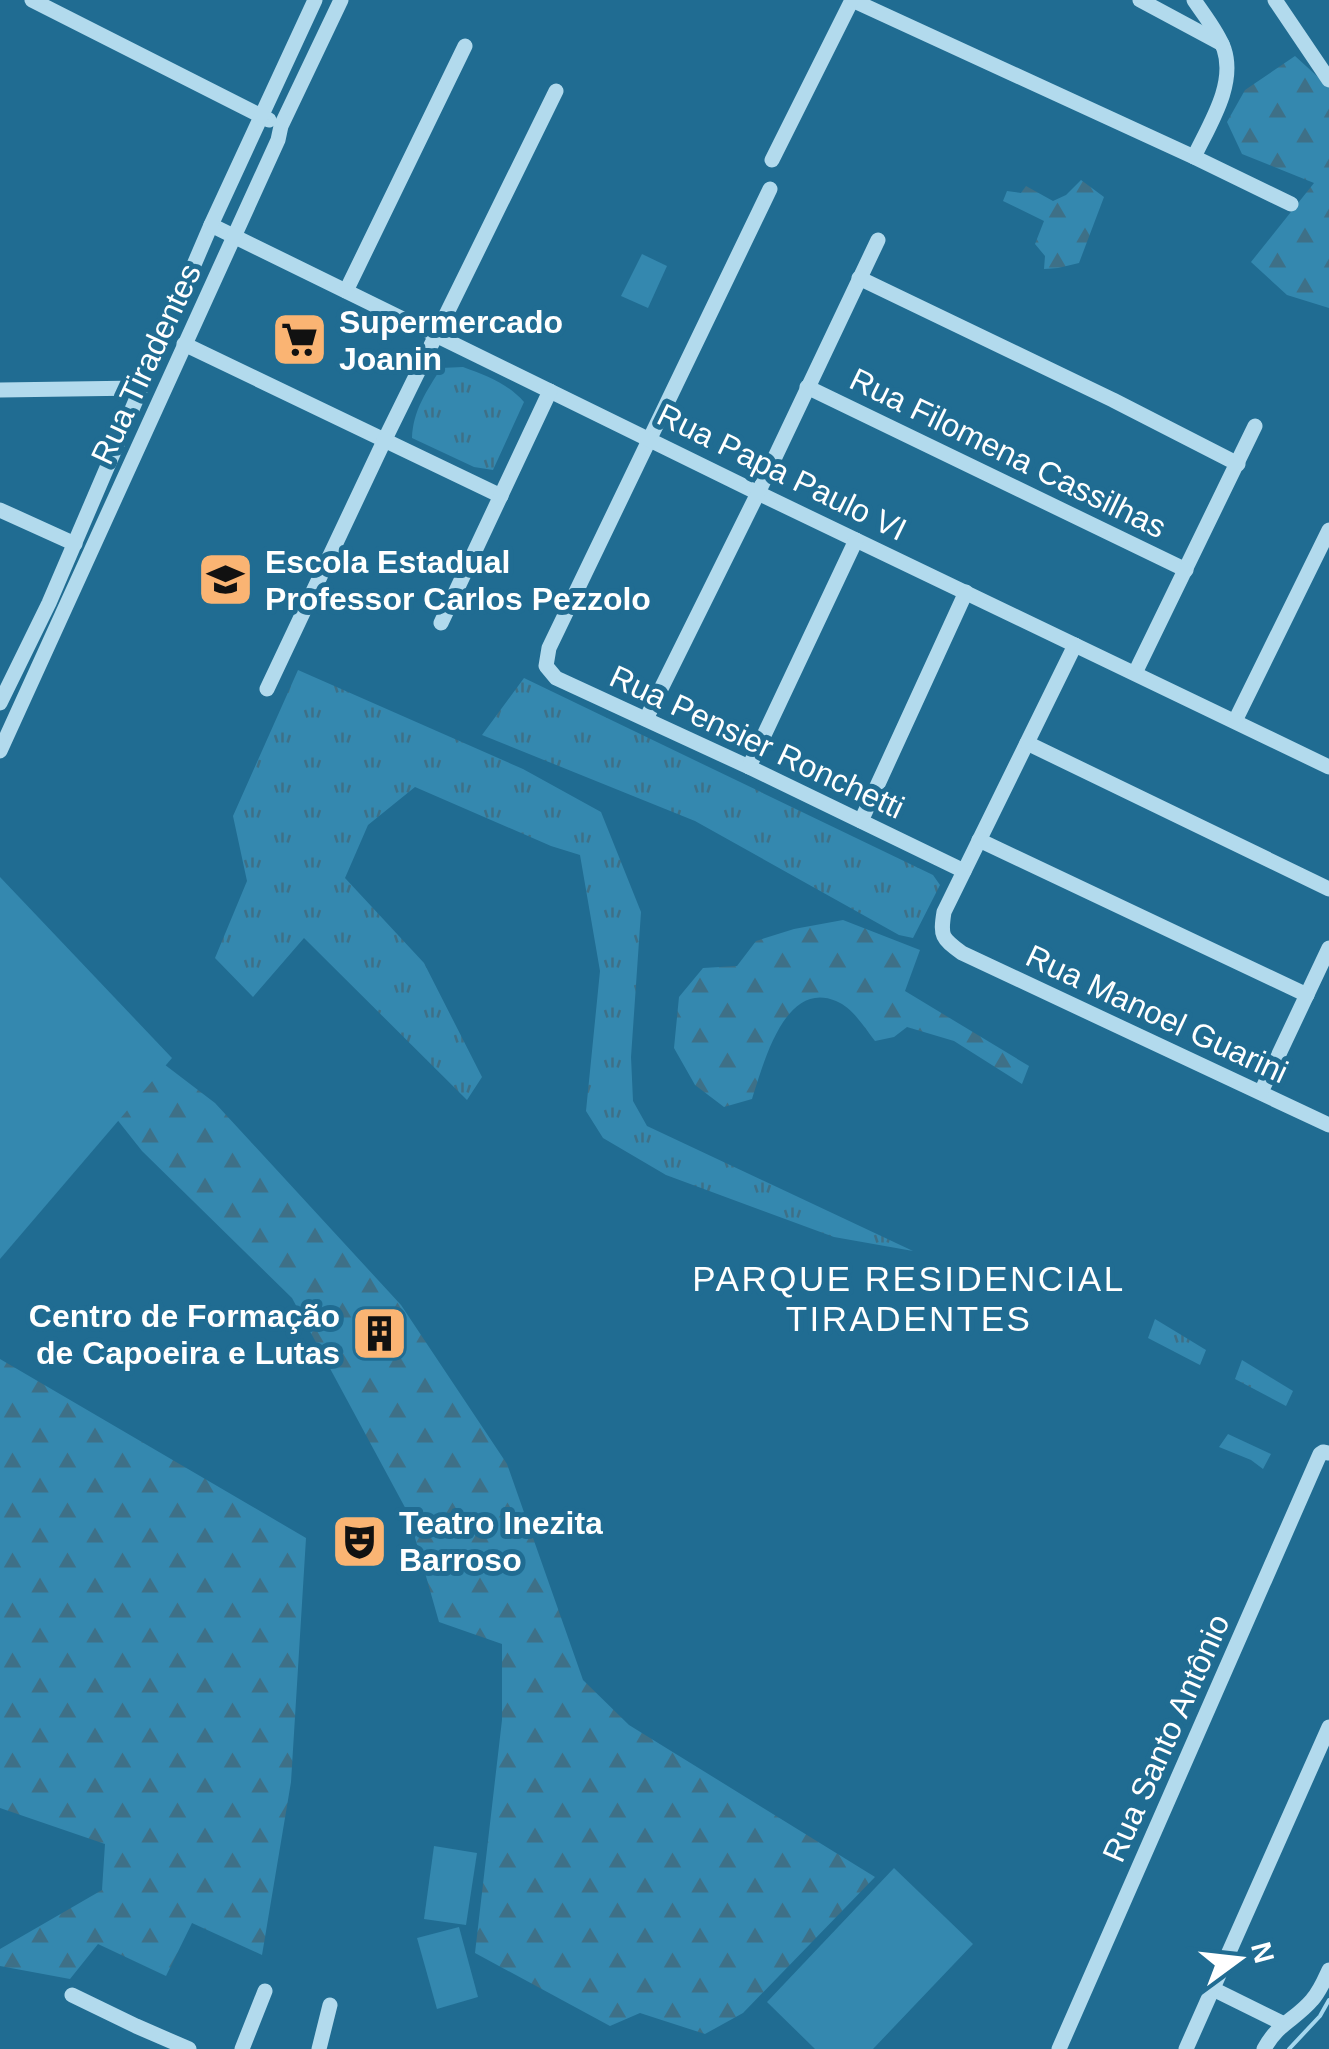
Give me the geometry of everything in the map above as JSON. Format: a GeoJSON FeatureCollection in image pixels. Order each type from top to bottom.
{"type":"FeatureCollection","features":[{"type":"Feature","properties":{"kind":"street"},"geometry":{"type":"LineString","coordinates":[[32,0],[281,126]]}},
{"type":"Feature","properties":{"kind":"street","name":"Rua Tiradentes"},"geometry":{"type":"LineString","coordinates":[[1,701],[75,544],[212,224],[316,0]]}},
{"type":"Feature","properties":{"kind":"street","name":"Rua Tiradentes"},"geometry":{"type":"LineString","coordinates":[[0,752],[340,0]]}},
{"type":"Feature","properties":{"kind":"street"},"geometry":{"type":"LineString","coordinates":[[772,160],[852,0],[1291,204]]}},
{"type":"Feature","properties":{"kind":"street"},"geometry":{"type":"LineString","coordinates":[[1140,0],[1222,44]]}},
{"type":"Feature","properties":{"kind":"street"},"geometry":{"type":"LineString","coordinates":[[1194,0],[1222,44],[1227,70],[1223,94],[1194,157]]}},
{"type":"Feature","properties":{"kind":"street"},"geometry":{"type":"LineString","coordinates":[[1276,0],[1329,80]]}},
{"type":"Feature","properties":{"kind":"street"},"geometry":{"type":"LineString","coordinates":[[346,291],[466,46]]}},
{"type":"Feature","properties":{"kind":"street"},"geometry":{"type":"LineString","coordinates":[[267,690],[556,91]]}},
{"type":"Feature","properties":{"kind":"street"},"geometry":{"type":"LineString","coordinates":[[649,438],[770,189]]}},
{"type":"Feature","properties":{"kind":"street","name":"Rua Papa Paulo VI"},"geometry":{"type":"LineString","coordinates":[[212,224],[758,493],[1329,767]]}},
{"type":"Feature","properties":{"kind":"street"},"geometry":{"type":"LineString","coordinates":[[646,719],[878,240]]}},
{"type":"Feature","properties":{"kind":"street"},"geometry":{"type":"LineString","coordinates":[[859,278],[1238,464]]}},
{"type":"Feature","properties":{"kind":"street"},"geometry":{"type":"LineString","coordinates":[[184,344],[501,496]]}},
{"type":"Feature","properties":{"kind":"street","name":"Rua Filomena Cassilhas"},"geometry":{"type":"LineString","coordinates":[[806,386],[1186,570]]}},
{"type":"Feature","properties":{"kind":"street"},"geometry":{"type":"LineString","coordinates":[[0,390],[141,388]]}},
{"type":"Feature","properties":{"kind":"street"},"geometry":{"type":"LineString","coordinates":[[441,623],[550,390]]}},
{"type":"Feature","properties":{"kind":"street"},"geometry":{"type":"LineString","coordinates":[[1135,673],[1255,426]]}},
{"type":"Feature","properties":{"kind":"street","name":"Rua Pensier Ronchetti"},"geometry":{"type":"LineString","coordinates":[[649,438],[549,648],[546,661],[551,675],[964,871]]}},
{"type":"Feature","properties":{"kind":"street"},"geometry":{"type":"LineString","coordinates":[[0,510],[75,544]]}},
{"type":"Feature","properties":{"kind":"street"},"geometry":{"type":"LineString","coordinates":[[1235,721],[1329,530]]}},
{"type":"Feature","properties":{"kind":"street"},"geometry":{"type":"LineString","coordinates":[[749,767],[856,540]]}},
{"type":"Feature","properties":{"kind":"street"},"geometry":{"type":"LineString","coordinates":[[861,821],[966,592]]}},
{"type":"Feature","properties":{"kind":"street"},"geometry":{"type":"LineString","coordinates":[[964,871],[1075,644]]}},
{"type":"Feature","properties":{"kind":"street"},"geometry":{"type":"LineString","coordinates":[[1,701],[17,714]]}},
{"type":"Feature","properties":{"kind":"street"},"geometry":{"type":"LineString","coordinates":[[1027,743],[1329,889]]}},
{"type":"Feature","properties":{"kind":"street"},"geometry":{"type":"LineString","coordinates":[[979,840],[1307,995]]}},
{"type":"Feature","properties":{"kind":"street","name":"Rua Manoel Guarini"},"geometry":{"type":"LineString","coordinates":[[964,871],[944,912],[941,928],[944,939],[962,953],[1329,1125]]}},
{"type":"Feature","properties":{"kind":"street"},"geometry":{"type":"LineString","coordinates":[[1261,1092],[1329,948]]}},
{"type":"Feature","properties":{"kind":"street","name":"Rua Santo Antônio"},"geometry":{"type":"LineString","coordinates":[[1059,2049],[1320,1454],[1328,1453]]}},
{"type":"Feature","properties":{"kind":"street"},"geometry":{"type":"LineString","coordinates":[[1186,2049],[1329,1727]]}},
{"type":"Feature","properties":{"kind":"street"},"geometry":{"type":"LineString","coordinates":[[1264,2049],[1282,2023],[1320,1990],[1329,1970]]}},
{"type":"Feature","properties":{"kind":"street"},"geometry":{"type":"LineString","coordinates":[[1213,1989],[1282,2023]]}},
{"type":"Feature","properties":{"kind":"street"},"geometry":{"type":"LineString","coordinates":[[242,2049],[265,1991]]}},
{"type":"Feature","properties":{"kind":"street"},"geometry":{"type":"LineString","coordinates":[[72,1995],[189,2049]]}},
{"type":"Feature","properties":{"kind":"street"},"geometry":{"type":"LineString","coordinates":[[319,2049],[330,2005]]}},
{"type":"Feature","properties":{"kind":"green space"},"geometry":{"type":"Polygon","coordinates":[[[1295,56],[1329,87],[1329,308],[1287,295],[1251,262],[1314,183],[1242,154],[1227,122],[1245,90],[1295,56]]]}},
{"type":"Feature","properties":{"kind":"green space"},"geometry":{"type":"Polygon","coordinates":[[[1081,180],[1104,197],[1079,263],[1044,269],[1045,256],[1035,244],[1044,221],[1003,201],[1007,191],[1021,193],[1026,186],[1053,201],[1081,180]]]}},
{"type":"Feature","properties":{"kind":"green space"},"geometry":{"type":"Polygon","coordinates":[[[642,254],[667,266],[648,308],[621,296],[642,254]]]}},
{"type":"Feature","properties":{"kind":"green space"},"geometry":{"type":"Polygon","coordinates":[[[463,367],[504,385],[524,402],[493,470],[474,467],[412,438],[418,410],[441,368],[463,367]]]}},
{"type":"Feature","properties":{"kind":"green space"},"geometry":{"type":"Polygon","coordinates":[[[298,670],[523,769],[601,812],[641,912],[631,1057],[633,1101],[647,1126],[913,1251],[834,1237],[666,1175],[603,1138],[586,1111],[600,971],[580,855],[415,787],[368,825],[345,878],[424,963],[482,1077],[467,1100],[304,938],[253,997],[215,958],[247,881],[233,816],[298,670]]]}},
{"type":"Feature","properties":{"kind":"green space"},"geometry":{"type":"Polygon","coordinates":[[[524,678],[933,875],[940,885],[913,938],[899,935],[695,821],[482,735],[524,678]]]}},
{"type":"Feature","properties":{"kind":"green space"},"geometry":{"type":"Polygon","coordinates":[[[0,877],[172,1058],[0,1259],[0,877]]]}},
{"type":"Feature","properties":{"kind":"green space"},"geometry":{"type":"Polygon","coordinates":[[[843,920],[920,950],[905,991],[1029,1066],[1022,1084],[954,1041],[907,1027],[894,1037],[875,1041],[848,1008],[818,998],[802,1002],[779,1029],[752,1099],[724,1107],[695,1085],[674,1048],[679,997],[703,968],[737,966],[756,941],[843,920]]]}},
{"type":"Feature","properties":{"kind":"green space"},"geometry":{"type":"Polygon","coordinates":[[[0,939],[215,1103],[401,1305],[507,1464],[583,1680],[629,1725],[875,1877],[743,2013],[705,2034],[640,2013],[610,2026],[475,1953],[502,1720],[502,1644],[439,1622],[408,1513],[292,1298],[142,1151],[51,1036],[0,939]]]}},
{"type":"Feature","properties":{"kind":"green space"},"geometry":{"type":"Polygon","coordinates":[[[1155,1319],[1206,1350],[1200,1365],[1148,1338],[1155,1319]]]}},
{"type":"Feature","properties":{"kind":"green space"},"geometry":{"type":"Polygon","coordinates":[[[0,1359],[306,1538],[291,1782],[262,1955],[192,1923],[166,1976],[98,1944],[70,1979],[0,1966],[0,1949],[102,1890],[105,1844],[0,1808],[0,1359]]]}},
{"type":"Feature","properties":{"kind":"green space"},"geometry":{"type":"Polygon","coordinates":[[[1242,1360],[1293,1391],[1286,1406],[1235,1379],[1242,1360]]]}},
{"type":"Feature","properties":{"kind":"green space"},"geometry":{"type":"Polygon","coordinates":[[[1228,1434],[1271,1454],[1263,1469],[1219,1447],[1228,1434]]]}},
{"type":"Feature","properties":{"kind":"green space"},"geometry":{"type":"Polygon","coordinates":[[[434,1846],[477,1853],[466,1925],[424,1919],[434,1846]]]}},
{"type":"Feature","properties":{"kind":"green space"},"geometry":{"type":"Polygon","coordinates":[[[894,1868],[973,1944],[873,2049],[815,2049],[767,2002],[894,1868]]]}},
{"type":"Feature","properties":{"kind":"green space"},"geometry":{"type":"Polygon","coordinates":[[[459,1927],[478,1997],[437,2009],[417,1938],[459,1927]]]}},
{"type":"Feature","properties":{"kind":"waterway"},"geometry":{"type":"LineString","coordinates":[[1289,2049],[1320,2016],[1329,2000]]}},
{"type":"Feature","properties":{"kind":"place","name":"Supermercado Joanin"},"geometry":{"type":"Point","coordinates":[300,340]}},
{"type":"Feature","properties":{"kind":"place","name":"Escola Estadual Professor Carlos Pezzolo"},"geometry":{"type":"Point","coordinates":[226,580]}},
{"type":"Feature","properties":{"kind":"place","name":"Centro de Formação de Capoeira e Lutas"},"geometry":{"type":"Point","coordinates":[379,1334]}},
{"type":"Feature","properties":{"kind":"place","name":"Teatro Inezita Barroso"},"geometry":{"type":"Point","coordinates":[360,1541]}},
{"type":"Feature","properties":{"kind":"district","name":"PARQUE RESIDENCIAL TIRADENTES"},"geometry":{"type":"Point","coordinates":[909,1299]}}]}
